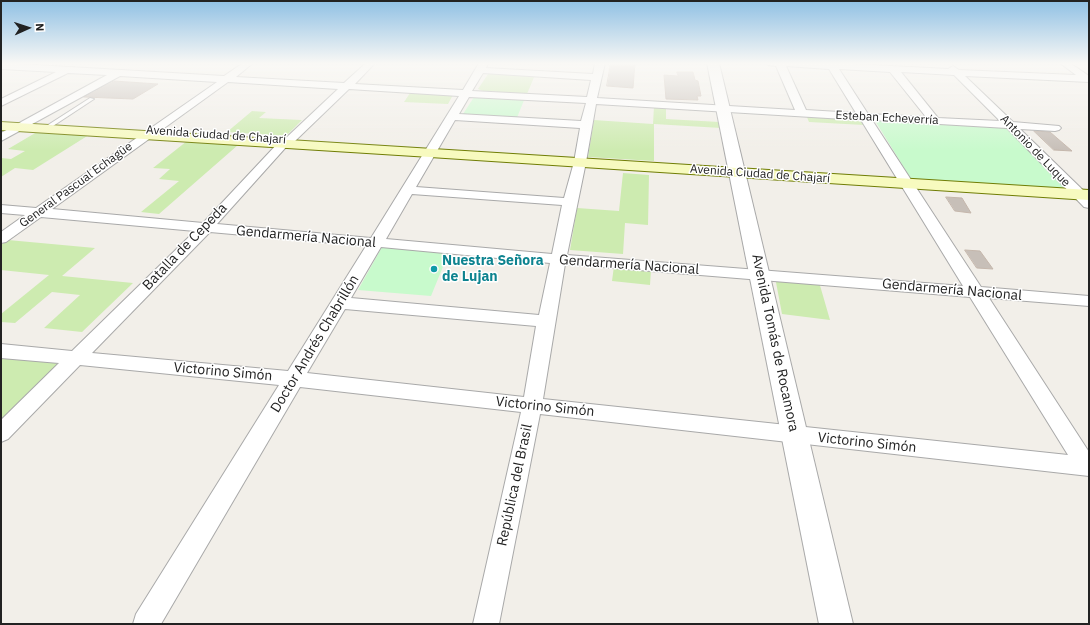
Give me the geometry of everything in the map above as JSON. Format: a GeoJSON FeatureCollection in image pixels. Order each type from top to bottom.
{"type":"FeatureCollection","features":[{"type":"Feature","properties":{"kind":"main road","name":"Avenida Ciudad de Chajarí"},"geometry":{"type":"LineString","coordinates":[[1,121],[24,125],[287,142],[410,148],[430,152],[907,183],[1086,198]]}},
{"type":"Feature","properties":{"kind":"main road","name":"Avenida Ciudad de Chajarí"},"geometry":{"type":"LineString","coordinates":[[1,126],[51,125],[149,133]]}},
{"type":"Feature","properties":{"kind":"street"},"geometry":{"type":"LineString","coordinates":[[1,102],[21,92]]}},
{"type":"Feature","properties":{"kind":"street"},"geometry":{"type":"LineString","coordinates":[[1,138],[84,92]]}},
{"type":"Feature","properties":{"kind":"street","name":"General Pascual Echagüe"},"geometry":{"type":"LineString","coordinates":[[1,238],[207,92]]}},
{"type":"Feature","properties":{"kind":"street","name":"Batalla de Cepeda"},"geometry":{"type":"LineString","coordinates":[[1,433],[206,228],[287,142],[341,92]]}},
{"type":"Feature","properties":{"kind":"street","name":"Esteban Echeverría"},"geometry":{"type":"LineString","coordinates":[[452,92],[1055,128]]}},
{"type":"Feature","properties":{"kind":"street","name":"República del Brasil"},"geometry":{"type":"LineString","coordinates":[[486,624],[532,406],[546,321],[594,92]]}},
{"type":"Feature","properties":{"kind":"street","name":"Avenida Tomás de Rocamora"},"geometry":{"type":"LineString","coordinates":[[719,92],[738,172],[836,624]]}},
{"type":"Feature","properties":{"kind":"street"},"geometry":{"type":"LineString","coordinates":[[793,92],[802,113]]}},
{"type":"Feature","properties":{"kind":"street"},"geometry":{"type":"LineString","coordinates":[[849,92],[974,292],[1088,467]]}},
{"type":"Feature","properties":{"kind":"street"},"geometry":{"type":"LineString","coordinates":[[912,92],[935,120]]}},
{"type":"Feature","properties":{"kind":"street","name":"Antonio de Luque"},"geometry":{"type":"LineString","coordinates":[[978,92],[1086,198]]}},
{"type":"Feature","properties":{"kind":"street","name":"Doctor Andrés Chabrillón"},"geometry":{"type":"LineString","coordinates":[[152,623],[294,379],[466,93]]}},
{"type":"Feature","properties":{"kind":"street"},"geometry":{"type":"LineString","coordinates":[[452,117],[586,125]]}},
{"type":"Feature","properties":{"kind":"street"},"geometry":{"type":"LineString","coordinates":[[408,190],[570,202]]}},
{"type":"Feature","properties":{"kind":"street","name":"Gendarmería Nacional"},"geometry":{"type":"LineString","coordinates":[[1,209],[559,259],[1089,301]]}},
{"type":"Feature","properties":{"kind":"street"},"geometry":{"type":"LineString","coordinates":[[340,303],[546,321]]}},
{"type":"Feature","properties":{"kind":"street","name":"Victorino Simón"},"geometry":{"type":"LineString","coordinates":[[1,351],[75,360],[294,379],[1088,467]]}},
{"type":"Feature","properties":{"kind":"lane"},"geometry":{"type":"LineString","coordinates":[[51,125],[92,99]]}},
{"type":"Feature","properties":{"kind":"green space"},"geometry":{"type":"Polygon","coordinates":[[[500,92],[528,92],[527,94],[500,92]]]}},
{"type":"Feature","properties":{"kind":"green space"},"geometry":{"type":"Polygon","coordinates":[[[410,93],[453,95],[448,104],[404,102],[410,93]]]}},
{"type":"Feature","properties":{"kind":"green space"},"geometry":{"type":"Polygon","coordinates":[[[474,97],[525,98],[516,120],[468,117],[463,114],[474,97]]]}},
{"type":"Feature","properties":{"kind":"green space"},"geometry":{"type":"Polygon","coordinates":[[[654,106],[666,107],[666,119],[720,122],[721,128],[654,124],[654,161],[588,157],[594,120],[653,124],[654,106]]]}},
{"type":"Feature","properties":{"kind":"green space"},"geometry":{"type":"Polygon","coordinates":[[[252,111],[266,112],[259,118],[302,120],[286,136],[227,132],[252,111]]]}},
{"type":"Feature","properties":{"kind":"green space"},"geometry":{"type":"Polygon","coordinates":[[[806,115],[859,118],[864,125],[809,122],[806,115]]]}},
{"type":"Feature","properties":{"kind":"green space"},"geometry":{"type":"Polygon","coordinates":[[[874,119],[1005,127],[1067,189],[911,179],[874,119]]]}},
{"type":"Feature","properties":{"kind":"green space"},"geometry":{"type":"Polygon","coordinates":[[[42,129],[92,133],[33,170],[15,168],[1,177],[1,158],[11,159],[25,151],[8,149],[42,129]]]}},
{"type":"Feature","properties":{"kind":"green space"},"geometry":{"type":"Polygon","coordinates":[[[187,141],[238,145],[159,214],[141,212],[179,181],[159,179],[170,169],[153,168],[187,141]]]}},
{"type":"Feature","properties":{"kind":"green space"},"geometry":{"type":"Polygon","coordinates":[[[623,173],[649,175],[648,225],[625,223],[623,254],[570,250],[577,208],[619,211],[623,173]]]}},
{"type":"Feature","properties":{"kind":"green space"},"geometry":{"type":"Polygon","coordinates":[[[8,240],[95,248],[62,276],[133,283],[82,332],[44,328],[80,295],[52,292],[15,323],[1,322],[1,314],[49,275],[1,270],[1,245],[8,240]]]}},
{"type":"Feature","properties":{"kind":"green space"},"geometry":{"type":"Polygon","coordinates":[[[382,247],[449,252],[431,296],[358,290],[382,247]]]}},
{"type":"Feature","properties":{"kind":"green space"},"geometry":{"type":"Polygon","coordinates":[[[614,266],[651,270],[650,285],[612,281],[614,266]]]}},
{"type":"Feature","properties":{"kind":"green space"},"geometry":{"type":"Polygon","coordinates":[[[775,277],[819,282],[830,320],[782,314],[775,277]]]}},
{"type":"Feature","properties":{"kind":"green space"},"geometry":{"type":"Polygon","coordinates":[[[1,357],[59,363],[1,421],[1,357]]]}},
{"type":"Feature","properties":{"kind":"building"},"geometry":{"type":"Polygon","coordinates":[[[93,92],[144,92],[133,99],[84,97],[93,92]]]}},
{"type":"Feature","properties":{"kind":"building"},"geometry":{"type":"Polygon","coordinates":[[[665,92],[700,92],[701,96],[697,96],[698,100],[666,99],[665,92]]]}},
{"type":"Feature","properties":{"kind":"building"},"geometry":{"type":"Polygon","coordinates":[[[1034,131],[1050,132],[1072,151],[1054,150],[1034,131]]]}},
{"type":"Feature","properties":{"kind":"building"},"geometry":{"type":"Polygon","coordinates":[[[946,197],[962,198],[971,213],[955,211],[946,197]]]}},
{"type":"Feature","properties":{"kind":"building"},"geometry":{"type":"Polygon","coordinates":[[[965,250],[980,251],[993,269],[977,268],[965,250]]]}},
{"type":"Feature","properties":{"kind":"place","name":"Nuestra Señora de Lujan"},"geometry":{"type":"Point","coordinates":[434,269]}}]}
